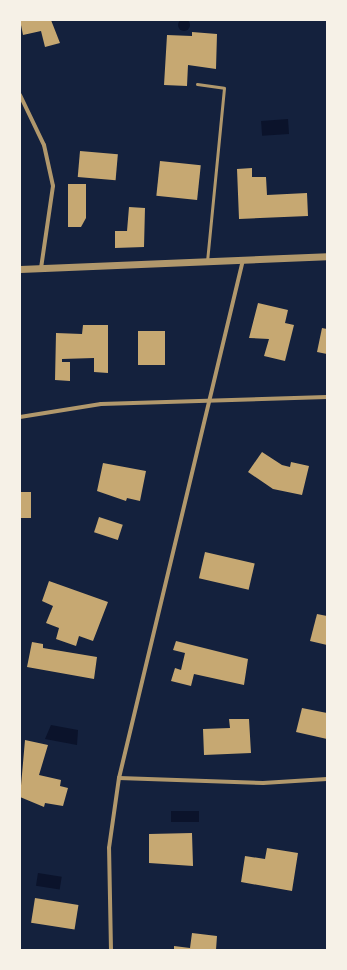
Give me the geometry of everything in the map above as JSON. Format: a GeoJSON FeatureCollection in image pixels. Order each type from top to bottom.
{"type":"FeatureCollection","features":[{"type":"Feature","properties":{"kind":"street"},"geometry":{"type":"LineString","coordinates":[[20,95],[44,145],[53,186],[41,268]]}},
{"type":"Feature","properties":{"kind":"street"},"geometry":{"type":"LineString","coordinates":[[20,269],[327,256]]}},
{"type":"Feature","properties":{"kind":"street"},"geometry":{"type":"LineString","coordinates":[[111,950],[109,848],[119,778],[211,399],[243,260]]}},
{"type":"Feature","properties":{"kind":"street"},"geometry":{"type":"LineString","coordinates":[[20,417],[101,404],[211,399],[327,397]]}},
{"type":"Feature","properties":{"kind":"street"},"geometry":{"type":"LineString","coordinates":[[119,778],[263,783],[327,780]]}},
{"type":"Feature","properties":{"kind":"lane"},"geometry":{"type":"LineString","coordinates":[[197,84],[224,88],[207,262]]}},
{"type":"Feature","properties":{"kind":"water"},"geometry":{"type":"Polygon","coordinates":[[[186,19],[189,20],[189,30],[182,31],[179,30],[178,23],[179,20],[186,19]]]}},
{"type":"Feature","properties":{"kind":"water"},"geometry":{"type":"Polygon","coordinates":[[[288,119],[289,134],[262,136],[261,121],[288,119]]]}},
{"type":"Feature","properties":{"kind":"water"},"geometry":{"type":"Polygon","coordinates":[[[51,725],[78,730],[77,745],[45,739],[51,725]]]}},
{"type":"Feature","properties":{"kind":"water"},"geometry":{"type":"Polygon","coordinates":[[[171,811],[199,811],[199,822],[171,822],[171,811]]]}},
{"type":"Feature","properties":{"kind":"water"},"geometry":{"type":"Polygon","coordinates":[[[38,873],[62,877],[60,890],[36,886],[38,873]]]}},
{"type":"Feature","properties":{"kind":"building"},"geometry":{"type":"Polygon","coordinates":[[[20,20],[51,20],[60,43],[45,47],[41,31],[23,35],[20,20]]]}},
{"type":"Feature","properties":{"kind":"building"},"geometry":{"type":"Polygon","coordinates":[[[192,32],[217,34],[216,69],[188,65],[187,86],[164,85],[167,35],[192,36],[192,32]]]}},
{"type":"Feature","properties":{"kind":"building"},"geometry":{"type":"Polygon","coordinates":[[[80,151],[118,154],[116,180],[78,177],[80,151]]]}},
{"type":"Feature","properties":{"kind":"building"},"geometry":{"type":"Polygon","coordinates":[[[160,161],[201,165],[197,200],[156,196],[160,161]]]}},
{"type":"Feature","properties":{"kind":"building"},"geometry":{"type":"Polygon","coordinates":[[[252,168],[252,177],[266,177],[267,195],[307,193],[308,216],[239,219],[237,169],[252,168]]]}},
{"type":"Feature","properties":{"kind":"building"},"geometry":{"type":"Polygon","coordinates":[[[68,184],[86,184],[86,218],[81,227],[68,227],[68,184]]]}},
{"type":"Feature","properties":{"kind":"building"},"geometry":{"type":"Polygon","coordinates":[[[129,207],[145,208],[144,247],[115,248],[115,231],[127,231],[129,207]]]}},
{"type":"Feature","properties":{"kind":"building"},"geometry":{"type":"Polygon","coordinates":[[[258,303],[288,310],[285,323],[294,325],[285,361],[264,356],[269,339],[249,338],[258,303]]]}},
{"type":"Feature","properties":{"kind":"building"},"geometry":{"type":"Polygon","coordinates":[[[83,325],[108,325],[108,373],[94,372],[94,358],[62,359],[62,362],[70,362],[70,381],[55,380],[56,333],[82,334],[83,325]]]}},
{"type":"Feature","properties":{"kind":"building"},"geometry":{"type":"Polygon","coordinates":[[[322,328],[327,329],[327,354],[317,352],[322,328]]]}},
{"type":"Feature","properties":{"kind":"building"},"geometry":{"type":"Polygon","coordinates":[[[138,331],[165,331],[165,365],[138,365],[138,331]]]}},
{"type":"Feature","properties":{"kind":"building"},"geometry":{"type":"Polygon","coordinates":[[[262,452],[282,465],[290,467],[291,462],[309,466],[302,495],[273,489],[248,472],[262,452]]]}},
{"type":"Feature","properties":{"kind":"building"},"geometry":{"type":"Polygon","coordinates":[[[103,463],[146,471],[140,501],[127,498],[126,501],[97,491],[103,463]]]}},
{"type":"Feature","properties":{"kind":"building"},"geometry":{"type":"Polygon","coordinates":[[[20,492],[31,492],[31,518],[20,518],[20,492]]]}},
{"type":"Feature","properties":{"kind":"building"},"geometry":{"type":"Polygon","coordinates":[[[99,517],[123,525],[118,540],[94,532],[99,517]]]}},
{"type":"Feature","properties":{"kind":"building"},"geometry":{"type":"Polygon","coordinates":[[[205,552],[255,563],[249,590],[199,578],[205,552]]]}},
{"type":"Feature","properties":{"kind":"building"},"geometry":{"type":"Polygon","coordinates":[[[49,581],[108,602],[93,641],[79,636],[76,646],[56,639],[59,628],[46,623],[53,606],[42,601],[49,581]]]}},
{"type":"Feature","properties":{"kind":"building"},"geometry":{"type":"Polygon","coordinates":[[[317,614],[327,616],[327,645],[310,641],[317,614]]]}},
{"type":"Feature","properties":{"kind":"building"},"geometry":{"type":"Polygon","coordinates":[[[176,641],[248,659],[244,685],[194,674],[191,686],[171,681],[175,668],[181,670],[185,653],[173,650],[176,641]]]}},
{"type":"Feature","properties":{"kind":"building"},"geometry":{"type":"Polygon","coordinates":[[[32,642],[43,644],[43,648],[97,657],[94,679],[27,667],[32,642]]]}},
{"type":"Feature","properties":{"kind":"building"},"geometry":{"type":"Polygon","coordinates":[[[302,708],[327,713],[327,739],[296,732],[302,708]]]}},
{"type":"Feature","properties":{"kind":"building"},"geometry":{"type":"Polygon","coordinates":[[[229,719],[249,719],[251,753],[204,755],[203,729],[230,728],[229,719]]]}},
{"type":"Feature","properties":{"kind":"building"},"geometry":{"type":"Polygon","coordinates":[[[25,740],[48,745],[39,775],[61,780],[60,786],[68,788],[63,806],[45,803],[44,807],[20,797],[25,740]]]}},
{"type":"Feature","properties":{"kind":"building"},"geometry":{"type":"Polygon","coordinates":[[[192,833],[193,866],[149,863],[149,834],[192,833]]]}},
{"type":"Feature","properties":{"kind":"building"},"geometry":{"type":"Polygon","coordinates":[[[267,848],[298,853],[292,891],[241,882],[245,856],[265,859],[267,848]]]}},
{"type":"Feature","properties":{"kind":"building"},"geometry":{"type":"Polygon","coordinates":[[[35,898],[78,905],[75,930],[31,923],[35,898]]]}},
{"type":"Feature","properties":{"kind":"building"},"geometry":{"type":"Polygon","coordinates":[[[192,933],[217,936],[216,950],[174,950],[174,946],[190,948],[192,933]]]}}]}
